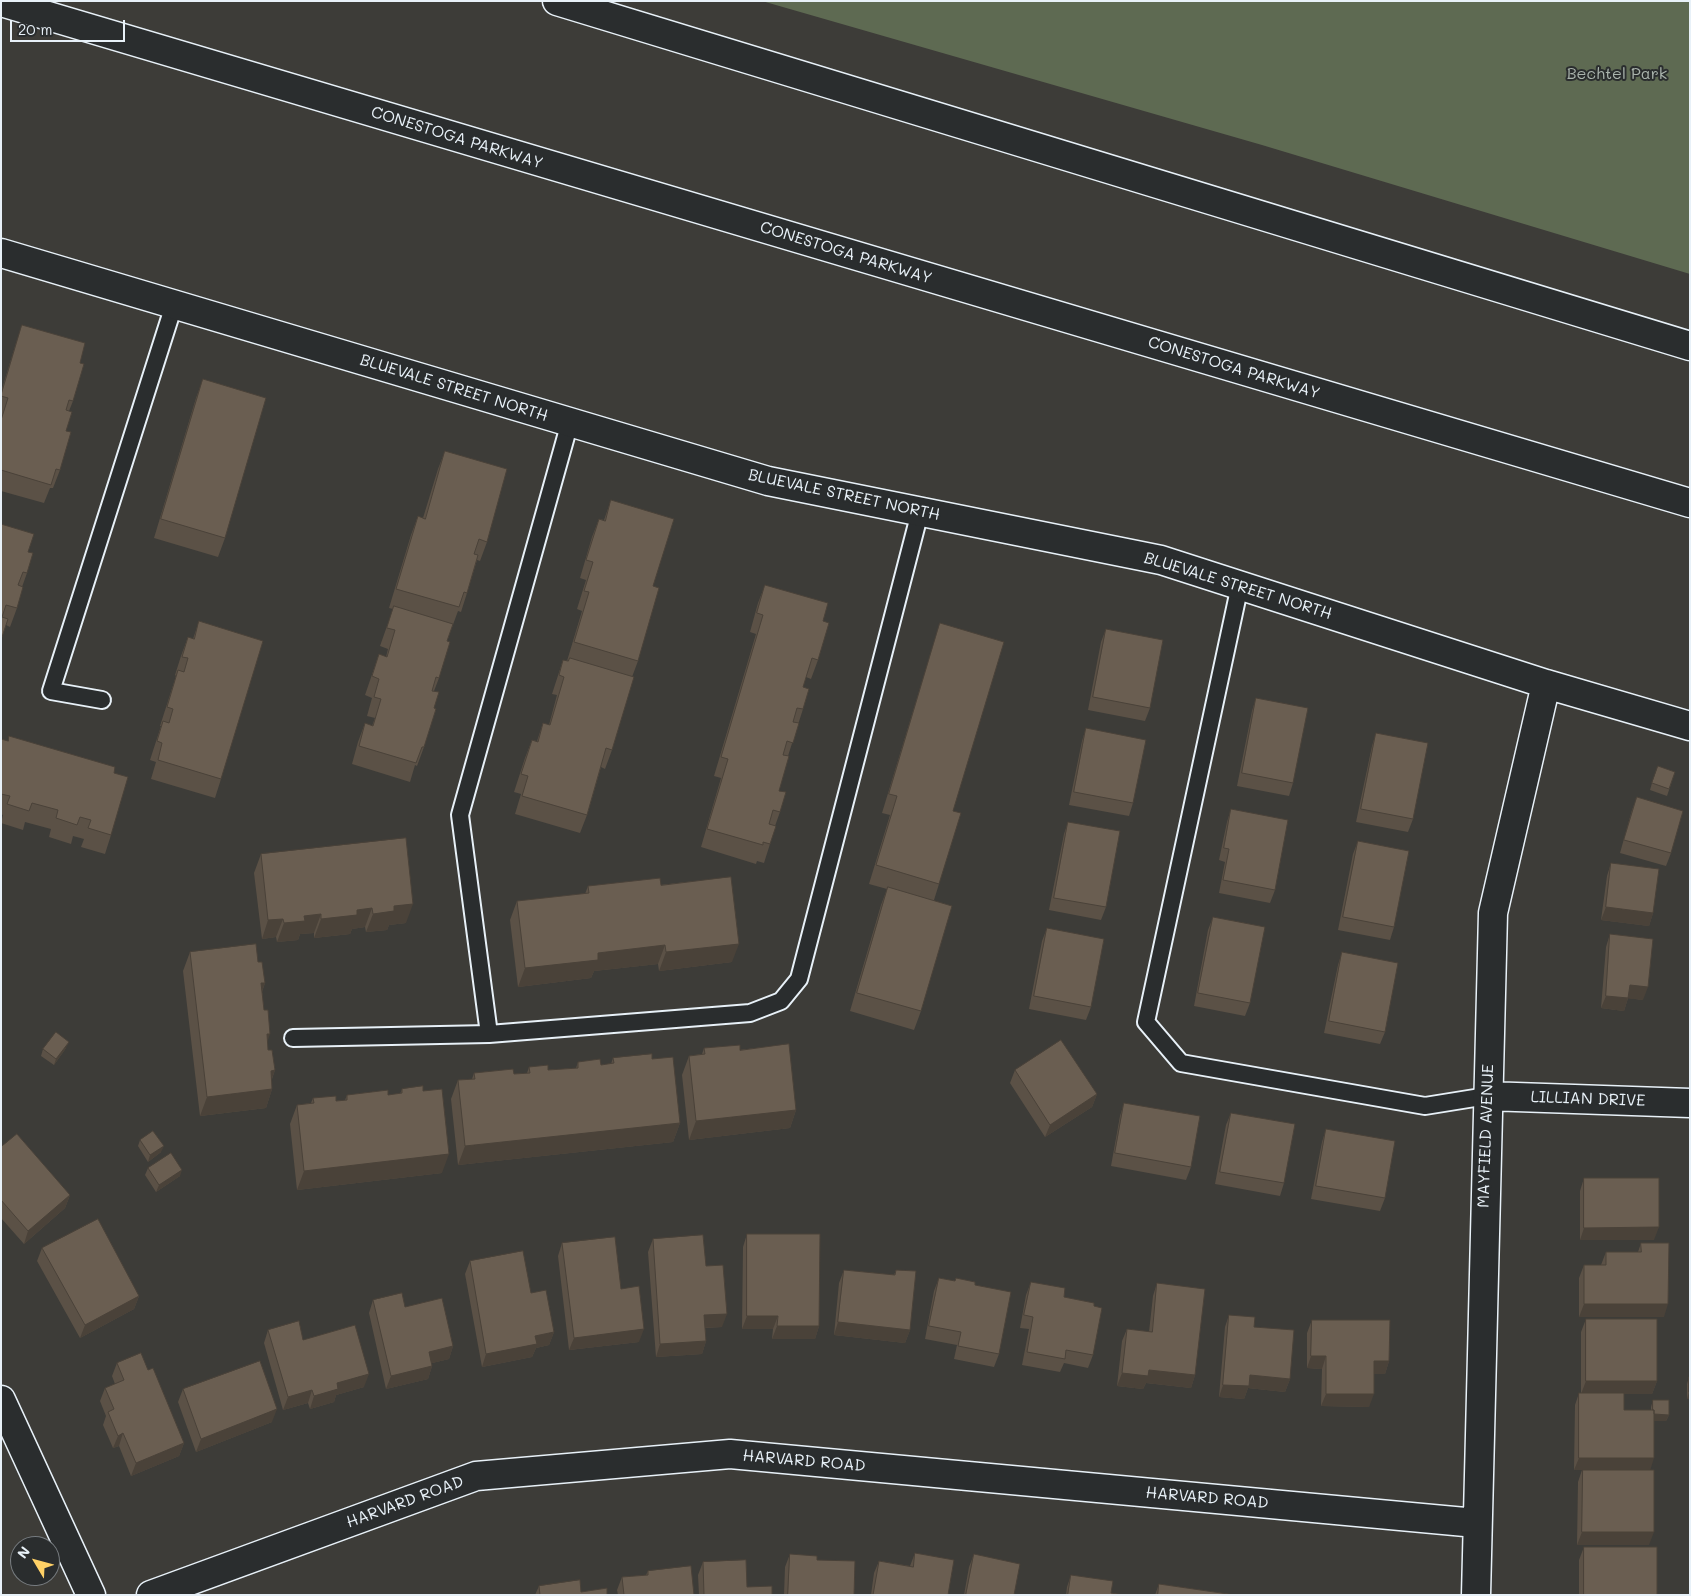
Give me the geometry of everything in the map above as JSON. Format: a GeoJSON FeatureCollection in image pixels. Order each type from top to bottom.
{"type":"FeatureCollection","features":[{"type":"Feature","properties":{"kind":"main road"},"geometry":{"type":"LineString","coordinates":[[557,1],[1690,346]]}},
{"type":"Feature","properties":{"kind":"main road","name":"CONESTOGA PARKWAY"},"geometry":{"type":"LineString","coordinates":[[1,2],[1690,503]]}},
{"type":"Feature","properties":{"kind":"main road","name":"BLUEVALE STREET NORTH"},"geometry":{"type":"LineString","coordinates":[[1,253],[768,482],[1161,560],[1546,684],[1690,726]]}},
{"type":"Feature","properties":{"kind":"main road","name":"MAYFIELD AVENUE"},"geometry":{"type":"LineString","coordinates":[[1476,1595],[1476,1524],[1493,913],[1546,684]]}},
{"type":"Feature","properties":{"kind":"main road","name":"LILLIAN DRIVE"},"geometry":{"type":"LineString","coordinates":[[1487,1096],[1690,1103]]}},
{"type":"Feature","properties":{"kind":"main road"},"geometry":{"type":"LineString","coordinates":[[1,1400],[91,1595]]}},
{"type":"Feature","properties":{"kind":"main road","name":"HARVARD ROAD"},"geometry":{"type":"LineString","coordinates":[[151,1595],[476,1476],[730,1454],[1476,1524]]}},
{"type":"Feature","properties":{"kind":"lane"},"geometry":{"type":"LineString","coordinates":[[102,700],[52,691],[174,304]]}},
{"type":"Feature","properties":{"kind":"lane"},"geometry":{"type":"LineString","coordinates":[[489,1034],[460,815],[570,422]]}},
{"type":"Feature","properties":{"kind":"lane"},"geometry":{"type":"LineString","coordinates":[[293,1038],[489,1034],[750,1013],[781,1001],[799,979],[920,512]]}},
{"type":"Feature","properties":{"kind":"lane"},"geometry":{"type":"LineString","coordinates":[[1240,585],[1146,1022],[1181,1063],[1425,1106],[1487,1096]]}},
{"type":"Feature","properties":{"kind":"green space","name":"Bechtel Park"},"geometry":{"type":"Polygon","coordinates":[[[762,1],[1690,1],[1690,274],[1262,145],[762,1]]]}},
{"type":"Feature","properties":{"kind":"building"},"geometry":{"type":"Polygon","coordinates":[[[22,325],[85,343],[80,363],[84,364],[73,401],[69,400],[66,410],[72,412],[66,431],[71,432],[60,470],[56,469],[51,485],[1,470],[1,420],[8,398],[1,396],[22,325]]]}},
{"type":"Feature","properties":{"kind":"building"},"geometry":{"type":"Polygon","coordinates":[[[203,379],[266,398],[225,538],[161,519],[203,379]]]}},
{"type":"Feature","properties":{"kind":"building"},"geometry":{"type":"Polygon","coordinates":[[[445,451],[507,469],[487,542],[479,539],[474,554],[478,555],[467,593],[464,592],[459,607],[396,589],[418,516],[425,519],[445,451]]]}},
{"type":"Feature","properties":{"kind":"building"},"geometry":{"type":"Polygon","coordinates":[[[611,500],[674,519],[653,586],[659,588],[638,661],[574,642],[589,592],[584,591],[593,562],[586,560],[599,519],[605,521],[611,500]]]}},
{"type":"Feature","properties":{"kind":"building"},"geometry":{"type":"Polygon","coordinates":[[[1,524],[34,534],[28,552],[33,553],[27,573],[23,572],[18,585],[23,587],[17,608],[6,605],[2,617],[8,619],[1,640],[1,524]]]}},
{"type":"Feature","properties":{"kind":"building"},"geometry":{"type":"Polygon","coordinates":[[[765,585],[828,603],[823,621],[829,623],[818,660],[812,658],[803,687],[809,689],[803,709],[797,708],[793,722],[799,723],[793,743],[787,741],[783,755],[789,756],[779,791],[786,792],[780,812],[773,810],[769,824],[776,826],[770,844],[763,842],[763,845],[707,829],[728,759],[721,757],[763,615],[757,613],[765,585]]]}},
{"type":"Feature","properties":{"kind":"building"},"geometry":{"type":"Polygon","coordinates":[[[394,606],[453,624],[447,641],[450,642],[439,678],[436,677],[432,691],[439,692],[434,708],[436,709],[424,747],[422,747],[416,763],[359,746],[365,723],[373,726],[381,699],[374,697],[379,679],[372,676],[379,654],[387,657],[395,630],[387,628],[394,606]]]}},
{"type":"Feature","properties":{"kind":"building"},"geometry":{"type":"Polygon","coordinates":[[[199,621],[263,641],[221,779],[158,760],[162,743],[157,741],[163,721],[169,723],[173,709],[167,707],[178,670],[184,672],[188,658],[182,657],[188,637],[194,639],[199,621]]]}},
{"type":"Feature","properties":{"kind":"building"},"geometry":{"type":"Polygon","coordinates":[[[940,623],[1004,642],[953,811],[961,813],[939,884],[876,865],[897,796],[889,794],[940,623]]]}},
{"type":"Feature","properties":{"kind":"building"},"geometry":{"type":"Polygon","coordinates":[[[1106,629],[1163,640],[1150,708],[1093,697],[1106,629]]]}},
{"type":"Feature","properties":{"kind":"building"},"geometry":{"type":"Polygon","coordinates":[[[570,658],[634,677],[612,750],[606,748],[587,815],[522,796],[528,776],[521,774],[532,740],[538,742],[543,723],[550,725],[564,677],[559,675],[563,660],[568,661],[570,658]]]}},
{"type":"Feature","properties":{"kind":"building"},"geometry":{"type":"Polygon","coordinates":[[[1256,698],[1308,708],[1293,783],[1242,773],[1256,698]]]}},
{"type":"Feature","properties":{"kind":"building"},"geometry":{"type":"Polygon","coordinates":[[[1086,728],[1146,740],[1133,803],[1074,792],[1086,728]]]}},
{"type":"Feature","properties":{"kind":"building"},"geometry":{"type":"Polygon","coordinates":[[[1376,733],[1428,743],[1413,819],[1361,809],[1376,733]]]}},
{"type":"Feature","properties":{"kind":"building"},"geometry":{"type":"Polygon","coordinates":[[[9,736],[115,767],[114,773],[128,777],[111,835],[88,828],[91,820],[80,817],[77,825],[56,818],[58,810],[32,803],[29,811],[7,804],[10,796],[1,794],[1,739],[8,741],[9,736]]]}},
{"type":"Feature","properties":{"kind":"building"},"geometry":{"type":"Polygon","coordinates":[[[1658,766],[1675,772],[1669,789],[1652,783],[1658,766]]]}},
{"type":"Feature","properties":{"kind":"building"},"geometry":{"type":"Polygon","coordinates":[[[1637,797],[1683,811],[1671,853],[1624,840],[1637,797]]]}},
{"type":"Feature","properties":{"kind":"building"},"geometry":{"type":"Polygon","coordinates":[[[1231,809],[1288,820],[1275,890],[1223,880],[1229,849],[1224,848],[1231,809]]]}},
{"type":"Feature","properties":{"kind":"building"},"geometry":{"type":"Polygon","coordinates":[[[1068,822],[1120,831],[1106,907],[1054,898],[1068,822]]]}},
{"type":"Feature","properties":{"kind":"building"},"geometry":{"type":"Polygon","coordinates":[[[406,838],[413,904],[394,906],[394,911],[373,914],[372,908],[357,910],[357,915],[321,919],[321,914],[304,916],[305,921],[284,923],[283,919],[268,920],[261,854],[406,838]]]}},
{"type":"Feature","properties":{"kind":"building"},"geometry":{"type":"Polygon","coordinates":[[[1358,841],[1409,851],[1394,927],[1343,917],[1358,841]]]}},
{"type":"Feature","properties":{"kind":"building"},"geometry":{"type":"Polygon","coordinates":[[[1611,863],[1659,869],[1653,913],[1606,907],[1611,863]]]}},
{"type":"Feature","properties":{"kind":"building"},"geometry":{"type":"Polygon","coordinates":[[[731,877],[739,944],[666,952],[665,945],[598,953],[598,960],[525,968],[517,901],[589,893],[588,886],[660,878],[661,885],[731,877]]]}},
{"type":"Feature","properties":{"kind":"building"},"geometry":{"type":"Polygon","coordinates":[[[888,887],[952,906],[921,1011],[857,993],[888,887]]]}},
{"type":"Feature","properties":{"kind":"building"},"geometry":{"type":"Polygon","coordinates":[[[1213,917],[1265,927],[1250,1003],[1198,993],[1213,917]]]}},
{"type":"Feature","properties":{"kind":"building"},"geometry":{"type":"Polygon","coordinates":[[[1047,928],[1104,939],[1091,1007],[1034,996],[1047,928]]]}},
{"type":"Feature","properties":{"kind":"building"},"geometry":{"type":"Polygon","coordinates":[[[1610,934],[1653,939],[1648,987],[1630,985],[1628,998],[1606,996],[1610,934]]]}},
{"type":"Feature","properties":{"kind":"building"},"geometry":{"type":"Polygon","coordinates":[[[256,944],[258,962],[262,962],[265,983],[261,983],[264,1010],[268,1010],[270,1034],[267,1034],[268,1050],[272,1050],[275,1070],[271,1071],[272,1089],[207,1097],[190,952],[256,944]]]}},
{"type":"Feature","properties":{"kind":"building"},"geometry":{"type":"Polygon","coordinates":[[[1342,952],[1398,963],[1385,1032],[1329,1021],[1342,952]]]}},
{"type":"Feature","properties":{"kind":"building"},"geometry":{"type":"Polygon","coordinates":[[[56,1032],[69,1042],[56,1059],[43,1049],[56,1032]]]}},
{"type":"Feature","properties":{"kind":"building"},"geometry":{"type":"Polygon","coordinates":[[[1061,1040],[1097,1094],[1050,1125],[1015,1070],[1061,1040]]]}},
{"type":"Feature","properties":{"kind":"building"},"geometry":{"type":"Polygon","coordinates":[[[789,1044],[796,1110],[696,1121],[689,1056],[705,1054],[704,1048],[740,1045],[740,1050],[789,1044]]]}},
{"type":"Feature","properties":{"kind":"building"},"geometry":{"type":"Polygon","coordinates":[[[652,1054],[652,1059],[673,1057],[680,1123],[465,1146],[458,1080],[475,1079],[474,1073],[513,1069],[514,1074],[530,1073],[529,1067],[548,1065],[548,1070],[578,1068],[578,1062],[600,1059],[601,1065],[614,1063],[613,1058],[652,1054]]]}},
{"type":"Feature","properties":{"kind":"building"},"geometry":{"type":"Polygon","coordinates":[[[423,1086],[423,1091],[442,1089],[449,1154],[304,1171],[297,1105],[314,1103],[313,1098],[336,1096],[336,1101],[347,1100],[347,1095],[388,1090],[388,1095],[402,1093],[402,1089],[423,1086]]]}},
{"type":"Feature","properties":{"kind":"building"},"geometry":{"type":"Polygon","coordinates":[[[1124,1103],[1200,1116],[1191,1167],[1115,1153],[1124,1103]]]}},
{"type":"Feature","properties":{"kind":"building"},"geometry":{"type":"Polygon","coordinates":[[[1231,1113],[1295,1124],[1284,1183],[1220,1172],[1231,1113]]]}},
{"type":"Feature","properties":{"kind":"building"},"geometry":{"type":"Polygon","coordinates":[[[1326,1129],[1395,1141],[1385,1198],[1316,1186],[1326,1129]]]}},
{"type":"Feature","properties":{"kind":"building"},"geometry":{"type":"Polygon","coordinates":[[[153,1131],[164,1146],[150,1155],[140,1140],[153,1131]]]}},
{"type":"Feature","properties":{"kind":"building"},"geometry":{"type":"Polygon","coordinates":[[[17,1134],[70,1195],[28,1231],[1,1200],[1,1147],[17,1134]]]}},
{"type":"Feature","properties":{"kind":"building"},"geometry":{"type":"Polygon","coordinates":[[[171,1153],[182,1170],[159,1185],[148,1168],[171,1153]]]}},
{"type":"Feature","properties":{"kind":"building"},"geometry":{"type":"Polygon","coordinates":[[[1584,1178],[1659,1178],[1659,1227],[1584,1228],[1584,1178]]]}},
{"type":"Feature","properties":{"kind":"building"},"geometry":{"type":"Polygon","coordinates":[[[98,1219],[139,1296],[85,1325],[42,1248],[98,1219]]]}},
{"type":"Feature","properties":{"kind":"building"},"geometry":{"type":"Polygon","coordinates":[[[747,1234],[820,1234],[819,1326],[777,1326],[778,1316],[747,1316],[747,1234]]]}},
{"type":"Feature","properties":{"kind":"building"},"geometry":{"type":"Polygon","coordinates":[[[703,1235],[706,1266],[723,1265],[727,1314],[704,1315],[706,1341],[660,1344],[653,1239],[703,1235]]]}},
{"type":"Feature","properties":{"kind":"building"},"geometry":{"type":"Polygon","coordinates":[[[615,1237],[621,1289],[639,1286],[644,1329],[574,1338],[562,1243],[615,1237]]]}},
{"type":"Feature","properties":{"kind":"building"},"geometry":{"type":"Polygon","coordinates":[[[1641,1243],[1669,1243],[1668,1304],[1584,1304],[1584,1265],[1606,1265],[1606,1252],[1641,1252],[1641,1243]]]}},
{"type":"Feature","properties":{"kind":"building"},"geometry":{"type":"Polygon","coordinates":[[[523,1251],[531,1293],[546,1290],[554,1332],[535,1336],[537,1344],[486,1354],[470,1261],[523,1251]]]}},
{"type":"Feature","properties":{"kind":"building"},"geometry":{"type":"Polygon","coordinates":[[[844,1270],[895,1275],[896,1270],[916,1271],[910,1330],[838,1322],[844,1270]]]}},
{"type":"Feature","properties":{"kind":"building"},"geometry":{"type":"Polygon","coordinates":[[[939,1278],[955,1281],[956,1278],[975,1282],[975,1285],[1011,1292],[999,1354],[958,1346],[961,1332],[929,1326],[939,1278]]]}},
{"type":"Feature","properties":{"kind":"building"},"geometry":{"type":"Polygon","coordinates":[[[1031,1282],[1065,1288],[1064,1297],[1094,1303],[1094,1306],[1102,1308],[1093,1355],[1066,1350],[1065,1359],[1027,1352],[1033,1317],[1024,1315],[1031,1282]]]}},
{"type":"Feature","properties":{"kind":"building"},"geometry":{"type":"Polygon","coordinates":[[[1157,1283],[1205,1289],[1195,1375],[1149,1370],[1148,1376],[1122,1373],[1127,1329],[1152,1332],[1157,1283]]]}},
{"type":"Feature","properties":{"kind":"building"},"geometry":{"type":"Polygon","coordinates":[[[402,1293],[405,1307],[442,1298],[453,1346],[429,1352],[432,1366],[391,1376],[373,1300],[402,1293]]]}},
{"type":"Feature","properties":{"kind":"building"},"geometry":{"type":"Polygon","coordinates":[[[1229,1315],[1255,1317],[1254,1327],[1294,1330],[1290,1379],[1250,1375],[1249,1386],[1223,1385],[1229,1315]]]}},
{"type":"Feature","properties":{"kind":"building"},"geometry":{"type":"Polygon","coordinates":[[[1586,1319],[1657,1319],[1657,1381],[1586,1381],[1586,1319]]]}},
{"type":"Feature","properties":{"kind":"building"},"geometry":{"type":"Polygon","coordinates":[[[1312,1320],[1390,1320],[1389,1361],[1374,1361],[1374,1394],[1326,1394],[1326,1356],[1311,1356],[1312,1320]]]}},
{"type":"Feature","properties":{"kind":"building"},"geometry":{"type":"Polygon","coordinates":[[[299,1321],[303,1340],[355,1325],[369,1374],[337,1383],[338,1389],[314,1396],[312,1390],[288,1397],[268,1330],[299,1321]]]}},
{"type":"Feature","properties":{"kind":"building"},"geometry":{"type":"Polygon","coordinates":[[[141,1353],[148,1370],[153,1368],[184,1443],[136,1463],[123,1433],[118,1436],[108,1412],[114,1409],[105,1388],[124,1380],[117,1363],[141,1353]]]}},
{"type":"Feature","properties":{"kind":"building"},"geometry":{"type":"Polygon","coordinates":[[[260,1361],[277,1409],[201,1439],[183,1389],[260,1361]]]}},
{"type":"Feature","properties":{"kind":"building"},"geometry":{"type":"Polygon","coordinates":[[[1579,1393],[1624,1393],[1624,1410],[1654,1410],[1654,1458],[1579,1458],[1579,1393]]]}},
{"type":"Feature","properties":{"kind":"building"},"geometry":{"type":"Polygon","coordinates":[[[1653,1400],[1669,1400],[1669,1415],[1654,1414],[1653,1400]]]}},
{"type":"Feature","properties":{"kind":"building"},"geometry":{"type":"Polygon","coordinates":[[[1583,1470],[1654,1470],[1654,1532],[1582,1532],[1583,1470]]]}},
{"type":"Feature","properties":{"kind":"building"},"geometry":{"type":"Polygon","coordinates":[[[1584,1547],[1657,1547],[1657,1595],[1584,1595],[1584,1547]]]}},
{"type":"Feature","properties":{"kind":"building"},"geometry":{"type":"Polygon","coordinates":[[[915,1553],[954,1560],[948,1595],[873,1595],[879,1561],[913,1567],[915,1553]]]}},
{"type":"Feature","properties":{"kind":"building"},"geometry":{"type":"Polygon","coordinates":[[[790,1554],[817,1556],[817,1560],[855,1561],[854,1595],[788,1595],[790,1554]]]}},
{"type":"Feature","properties":{"kind":"building"},"geometry":{"type":"Polygon","coordinates":[[[974,1554],[1020,1564],[1014,1595],[966,1595],[974,1554]]]}},
{"type":"Feature","properties":{"kind":"building"},"geometry":{"type":"Polygon","coordinates":[[[746,1560],[747,1587],[772,1586],[772,1595],[704,1595],[703,1562],[746,1560]]]}},
{"type":"Feature","properties":{"kind":"building"},"geometry":{"type":"Polygon","coordinates":[[[691,1566],[694,1595],[624,1595],[622,1577],[648,1575],[648,1571],[691,1566]]]}},
{"type":"Feature","properties":{"kind":"building"},"geometry":{"type":"Polygon","coordinates":[[[1071,1575],[1113,1581],[1111,1593],[1123,1595],[1068,1595],[1071,1575]]]}},
{"type":"Feature","properties":{"kind":"building"},"geometry":{"type":"Polygon","coordinates":[[[580,1580],[581,1592],[607,1588],[607,1595],[540,1595],[539,1586],[580,1580]]]}},
{"type":"Feature","properties":{"kind":"building"},"geometry":{"type":"Polygon","coordinates":[[[1159,1584],[1235,1595],[1158,1595],[1159,1584]]]}}]}
